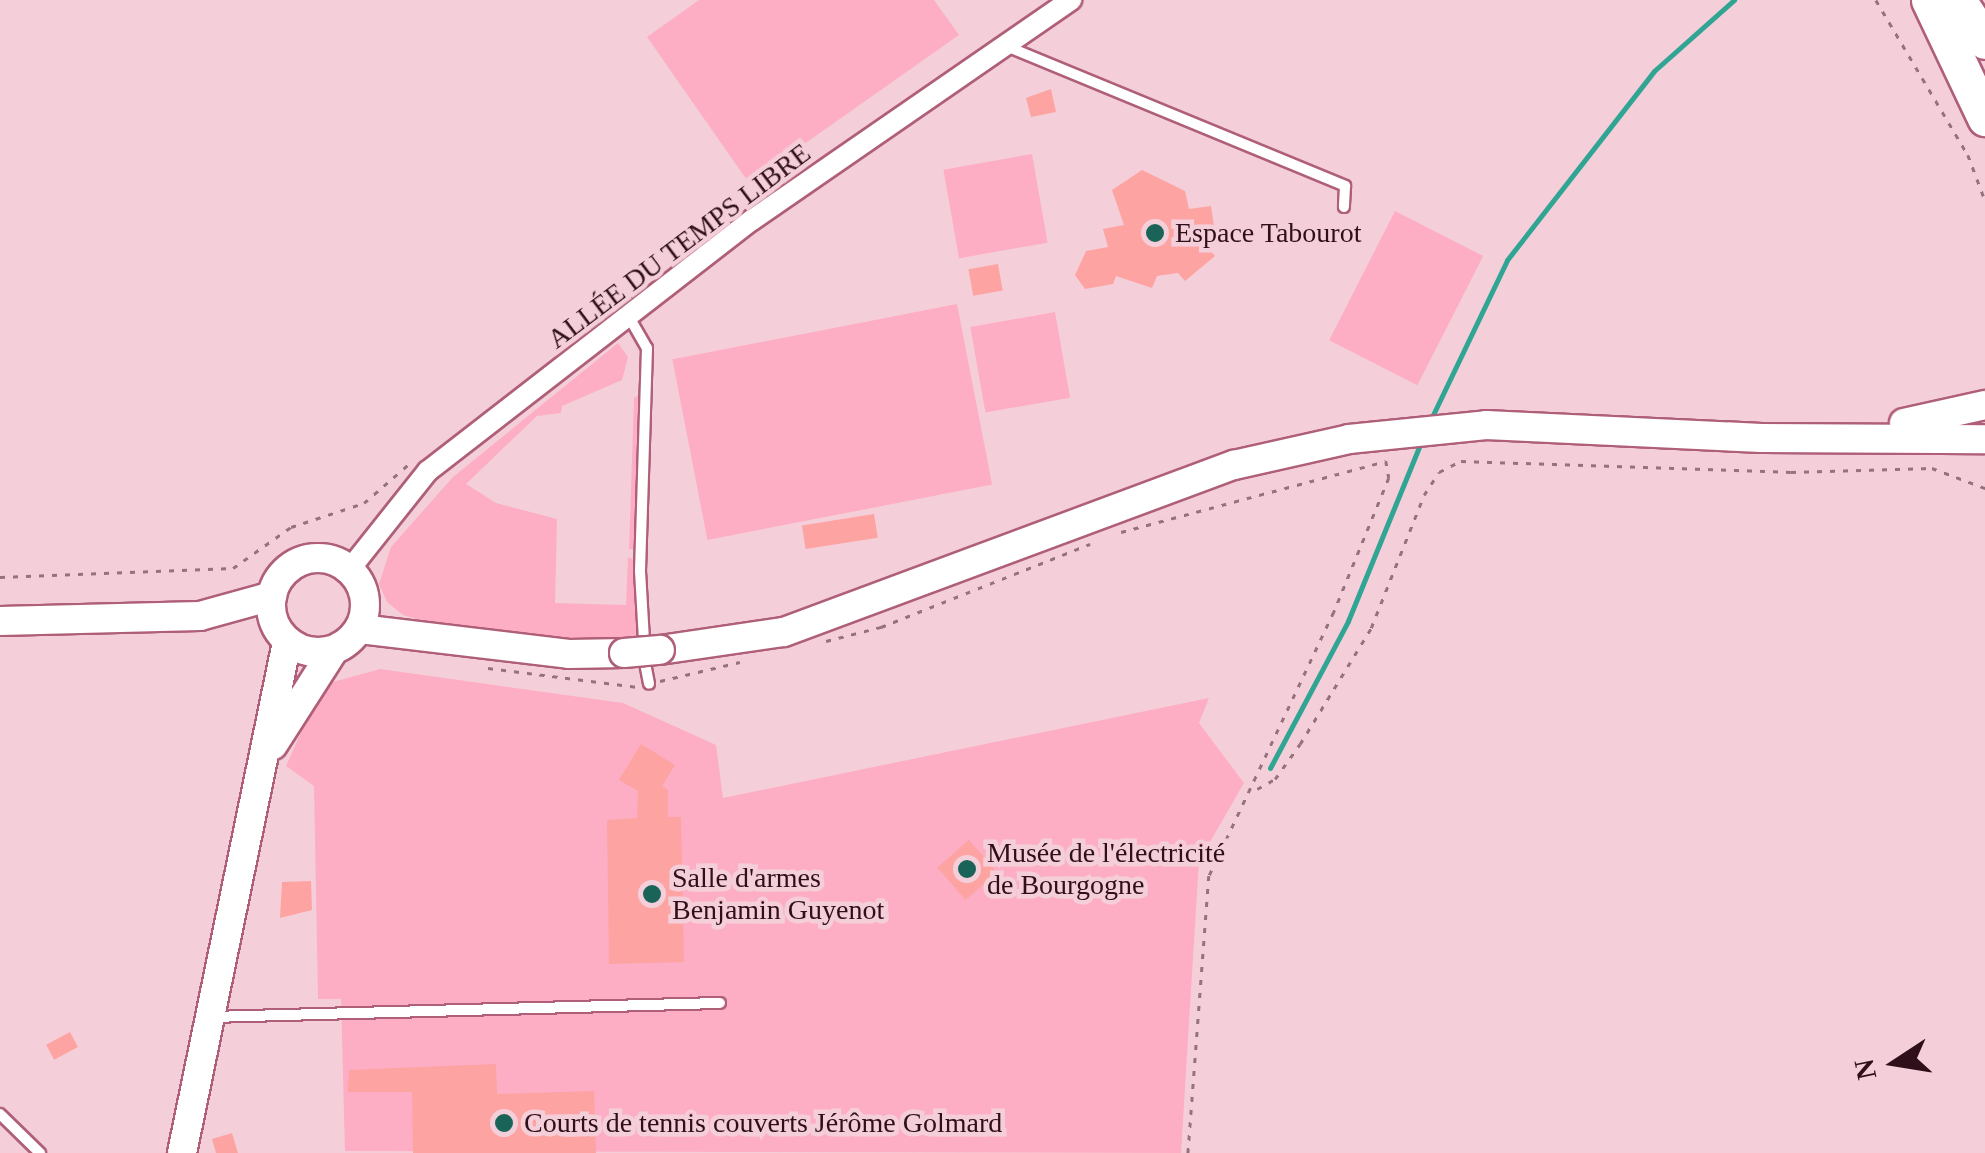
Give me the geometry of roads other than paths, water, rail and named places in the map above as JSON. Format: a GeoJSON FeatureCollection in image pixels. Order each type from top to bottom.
{"type":"FeatureCollection","features":[{"type":"Feature","properties":{"kind":"highway"},"geometry":{"type":"LineString","coordinates":[[1928,0],[1985,118]]}},
{"type":"Feature","properties":{"kind":"highway"},"geometry":{"type":"LineString","coordinates":[[1958,0],[1985,41]]}},
{"type":"Feature","properties":{"kind":"street","name":"ALLÉE DU TEMPS LIBRE"},"geometry":{"type":"LineString","coordinates":[[350,569],[428,471],[752,220],[1071,0]]}},
{"type":"Feature","properties":{"kind":"street"},"geometry":{"type":"LineString","coordinates":[[1823,437],[1985,406]]}},
{"type":"Feature","properties":{"kind":"street"},"geometry":{"type":"LineString","coordinates":[[360,629],[569,654],[643,652],[784,632],[1234,465],[1406,431],[1445,428],[1985,439]]}},
{"type":"Feature","properties":{"kind":"street"},"geometry":{"type":"LineString","coordinates":[[262,764],[333,651],[360,629],[366,597],[350,569],[310,558],[285,571],[272,596],[274,621],[288,642],[317,653],[333,651]]}},
{"type":"Feature","properties":{"kind":"street"},"geometry":{"type":"LineString","coordinates":[[0,620],[200,616],[272,596]]}},
{"type":"Feature","properties":{"kind":"street"},"geometry":{"type":"LineString","coordinates":[[182,1153],[288,642]]}},
{"type":"Feature","properties":{"kind":"lane"},"geometry":{"type":"LineString","coordinates":[[1006,46],[1344,186],[1344,206]]}},
{"type":"Feature","properties":{"kind":"lane"},"geometry":{"type":"LineString","coordinates":[[629,317],[647,348],[640,571],[643,652],[649,684]]}},
{"type":"Feature","properties":{"kind":"lane"},"geometry":{"type":"LineString","coordinates":[[210,1016],[720,1003]]}},
{"type":"Feature","properties":{"kind":"lane"},"geometry":{"type":"LineString","coordinates":[[0,1114],[40,1153]]}},
{"type":"Feature","properties":{"kind":"waterway"},"geometry":{"type":"LineString","coordinates":[[1430,421],[1507,260],[1654,71],[1734,0]]}},
{"type":"Feature","properties":{"kind":"waterway"},"geometry":{"type":"LineString","coordinates":[[1270,768],[1348,621],[1422,440]]}},
{"type":"Feature","properties":{"kind":"place","name":"Espace Tabourot"},"geometry":{"type":"Point","coordinates":[1155,233]}},
{"type":"Feature","properties":{"kind":"place","name":"Musée de l'électricité de Bourgogne"},"geometry":{"type":"Point","coordinates":[967,869]}},
{"type":"Feature","properties":{"kind":"place","name":"Salle d'armes Benjamin Guyenot"},"geometry":{"type":"Point","coordinates":[652,894]}},
{"type":"Feature","properties":{"kind":"place","name":"Courts de tennis couverts Jérôme Golmard"},"geometry":{"type":"Point","coordinates":[504,1123]}}]}
